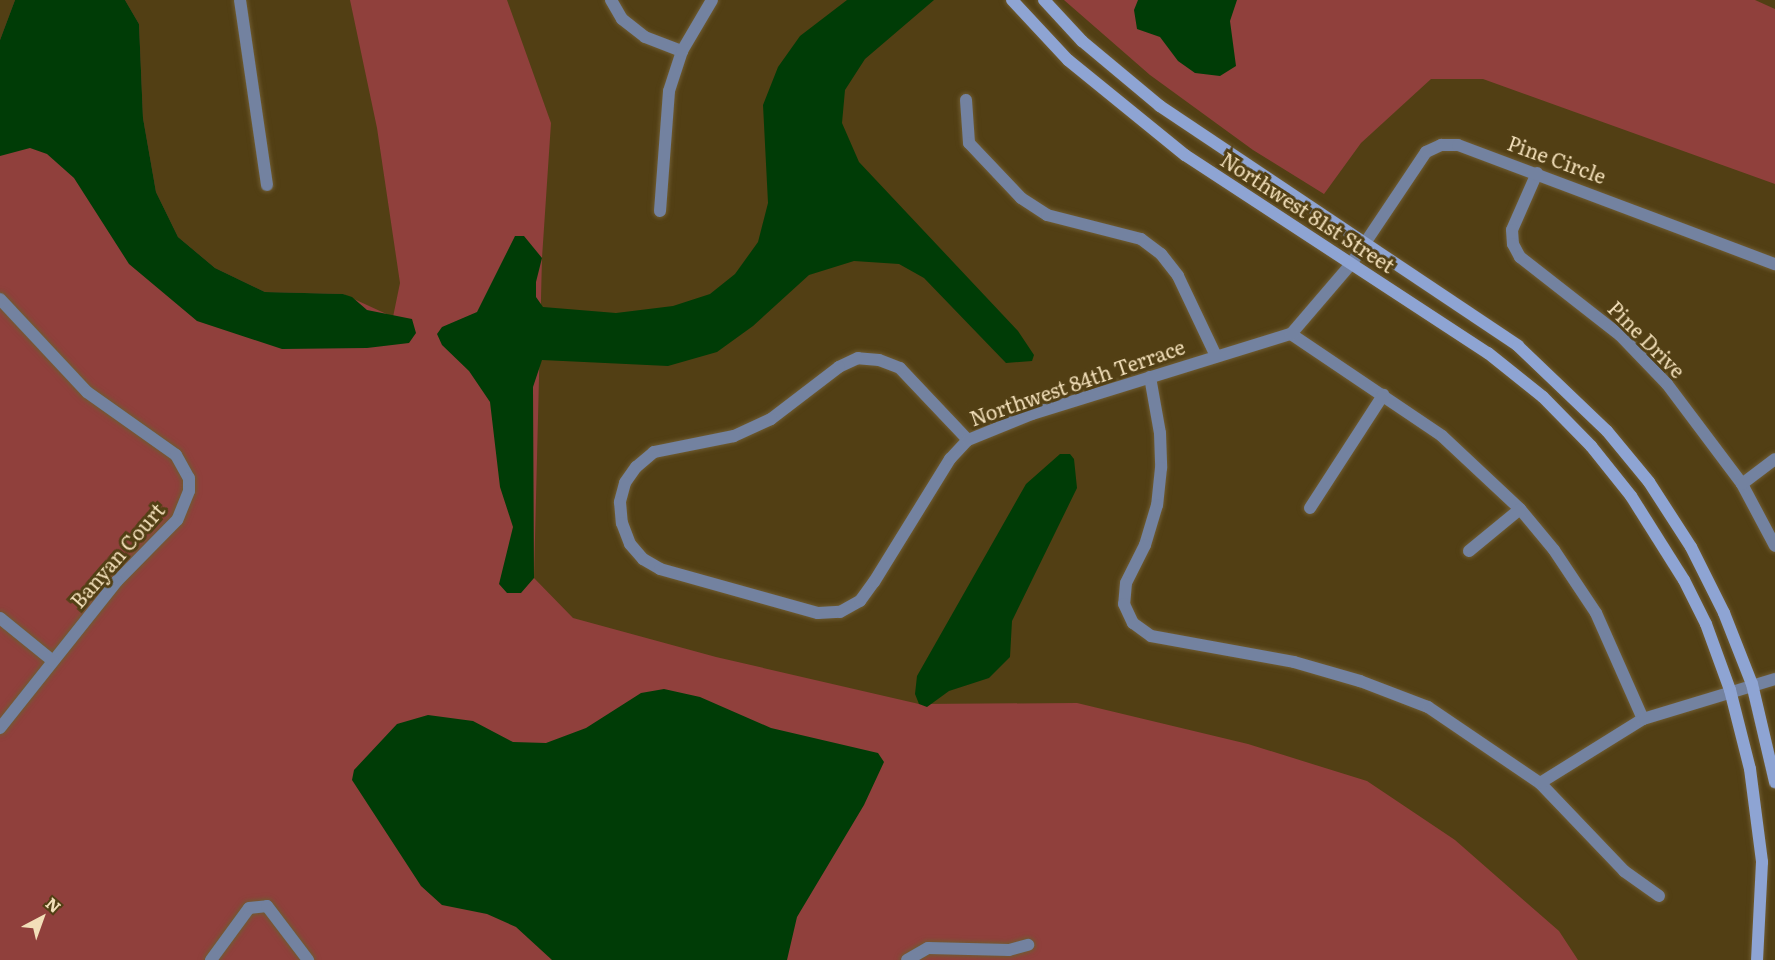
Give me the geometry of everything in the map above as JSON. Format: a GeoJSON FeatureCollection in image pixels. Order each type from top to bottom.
{"type":"FeatureCollection","features":[{"type":"Feature","properties":{"kind":"street"},"geometry":{"type":"LineString","coordinates":[[240,0],[267,185]]}},
{"type":"Feature","properties":{"kind":"street"},"geometry":{"type":"LineString","coordinates":[[611,0],[622,20],[645,37],[682,51]]}},
{"type":"Feature","properties":{"kind":"street"},"geometry":{"type":"LineString","coordinates":[[660,211],[669,91],[682,51],[712,0]]}},
{"type":"Feature","properties":{"kind":"street","name":"Northwest 81st Street"},"geometry":{"type":"LineString","coordinates":[[1012,0],[1068,60],[1121,107],[1185,155],[1488,353],[1543,397],[1591,446],[1631,496],[1684,580],[1706,624],[1730,690],[1750,769],[1762,862],[1757,960]]}},
{"type":"Feature","properties":{"kind":"street","name":"Northwest 81st Street"},"geometry":{"type":"LineString","coordinates":[[1044,0],[1082,40],[1160,106],[1518,346],[1607,430],[1649,482],[1691,547],[1724,613],[1752,684],[1775,782]]}},
{"type":"Feature","properties":{"kind":"street"},"geometry":{"type":"LineString","coordinates":[[966,100],[969,143],[1021,198],[1047,215],[1141,239],[1161,254],[1178,276],[1216,356]]}},
{"type":"Feature","properties":{"kind":"street","name":"Pine Circle"},"geometry":{"type":"LineString","coordinates":[[1352,264],[1426,152],[1441,145],[1458,145],[1537,173],[1775,264]]}},
{"type":"Feature","properties":{"kind":"street","name":"Pine Drive"},"geometry":{"type":"LineString","coordinates":[[1537,173],[1512,230],[1513,244],[1520,257],[1620,335],[1659,376],[1742,484],[1775,546]]}},
{"type":"Feature","properties":{"kind":"street"},"geometry":{"type":"LineString","coordinates":[[1352,264],[1291,334],[1442,436],[1520,509],[1554,550],[1596,613],[1643,719]]}},
{"type":"Feature","properties":{"kind":"street","name":"Banyan Court"},"geometry":{"type":"LineString","coordinates":[[0,299],[87,392],[165,444],[184,465],[189,478],[189,491],[177,520],[117,581],[53,661]]}},
{"type":"Feature","properties":{"kind":"street","name":"Northwest 84th Terrace"},"geometry":{"type":"LineString","coordinates":[[968,440],[900,368],[879,360],[858,358],[839,367],[771,419],[734,436],[654,452],[636,467],[625,483],[620,502],[630,544],[643,559],[660,569],[818,613],[840,612],[860,601],[950,459],[968,440],[1032,414],[1291,334]]}},
{"type":"Feature","properties":{"kind":"street"},"geometry":{"type":"LineString","coordinates":[[1150,376],[1160,433],[1161,468],[1157,505],[1145,545],[1126,583],[1124,604],[1133,623],[1151,636],[1294,662],[1389,692],[1428,707],[1540,783],[1624,871],[1659,896]]}},
{"type":"Feature","properties":{"kind":"street"},"geometry":{"type":"LineString","coordinates":[[1310,508],[1383,395]]}},
{"type":"Feature","properties":{"kind":"street"},"geometry":{"type":"LineString","coordinates":[[1742,484],[1775,459]]}},
{"type":"Feature","properties":{"kind":"street"},"geometry":{"type":"LineString","coordinates":[[1469,551],[1520,509]]}},
{"type":"Feature","properties":{"kind":"street"},"geometry":{"type":"LineString","coordinates":[[0,618],[53,661],[0,728]]}},
{"type":"Feature","properties":{"kind":"street"},"geometry":{"type":"LineString","coordinates":[[1540,783],[1643,719],[1730,690],[1775,679]]}},
{"type":"Feature","properties":{"kind":"street"},"geometry":{"type":"LineString","coordinates":[[211,960],[249,908],[267,906],[308,960]]}},
{"type":"Feature","properties":{"kind":"street"},"geometry":{"type":"LineString","coordinates":[[907,960],[928,948],[1008,950],[1028,945]]}},
{"type":"Feature","properties":{"kind":"shaded area"},"geometry":{"type":"Polygon","coordinates":[[[15,0],[125,0],[139,24],[143,118],[156,192],[178,237],[215,268],[265,292],[343,294],[393,317],[400,283],[377,128],[350,0],[507,0],[551,123],[542,258],[534,578],[573,618],[716,657],[919,704],[1077,703],[1248,744],[1367,781],[1455,840],[1559,931],[1578,960],[0,960],[0,40],[15,0]]]}},
{"type":"Feature","properties":{"kind":"shaded area"},"geometry":{"type":"Polygon","coordinates":[[[15,0],[125,0],[139,24],[143,118],[156,192],[178,237],[215,268],[265,292],[343,294],[352,297],[367,310],[412,319],[416,333],[409,343],[367,348],[282,349],[197,321],[129,264],[74,178],[47,154],[30,148],[0,156],[0,40],[15,0]]]}},
{"type":"Feature","properties":{"kind":"shaded area"},"geometry":{"type":"Polygon","coordinates":[[[847,0],[934,0],[865,59],[845,90],[842,123],[859,162],[1018,331],[1034,355],[1032,361],[1006,363],[924,278],[899,264],[854,261],[809,275],[753,326],[717,352],[668,366],[542,360],[533,387],[534,578],[521,593],[507,593],[499,584],[513,527],[500,487],[490,402],[469,371],[442,345],[437,334],[442,327],[477,312],[515,236],[524,236],[542,258],[536,282],[536,297],[543,307],[616,313],[673,306],[710,294],[735,274],[758,242],[768,203],[763,105],[778,67],[800,36],[847,0]]]}},
{"type":"Feature","properties":{"kind":"shaded area"},"geometry":{"type":"Polygon","coordinates":[[[1064,0],[1755,0],[1775,9],[1775,184],[1483,79],[1431,79],[1361,143],[1324,194],[1253,150],[1150,75],[1064,0]]]}},
{"type":"Feature","properties":{"kind":"shaded area"},"geometry":{"type":"Polygon","coordinates":[[[1138,0],[1237,0],[1230,21],[1236,66],[1220,76],[1195,73],[1178,61],[1160,37],[1137,29],[1134,10],[1138,0]]]}},
{"type":"Feature","properties":{"kind":"shaded area"},"geometry":{"type":"Polygon","coordinates":[[[1060,454],[1070,454],[1074,459],[1077,488],[1012,621],[1010,657],[989,678],[949,691],[927,707],[919,704],[915,694],[917,676],[1026,484],[1060,454]]]}},
{"type":"Feature","properties":{"kind":"shaded area"},"geometry":{"type":"Polygon","coordinates":[[[664,689],[700,697],[771,728],[878,753],[884,762],[864,805],[797,917],[787,960],[552,960],[516,927],[487,914],[442,905],[421,886],[352,780],[354,770],[397,724],[428,715],[473,721],[513,742],[546,743],[586,728],[641,693],[664,689]]]}}]}
